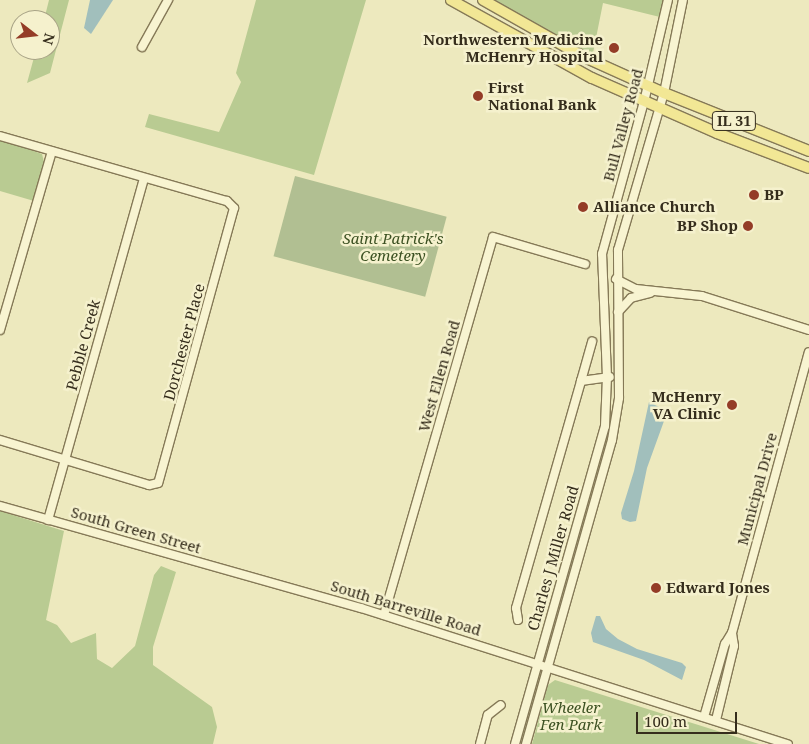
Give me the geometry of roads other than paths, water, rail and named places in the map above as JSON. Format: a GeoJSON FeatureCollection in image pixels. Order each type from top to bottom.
{"type":"FeatureCollection","features":[{"type":"Feature","properties":{"kind":"main road","name":"IL 31"},"geometry":{"type":"LineString","coordinates":[[451,0],[592,78],[644,102],[809,168]]}},
{"type":"Feature","properties":{"kind":"main road","name":"IL 31"},"geometry":{"type":"LineString","coordinates":[[483,0],[582,56],[648,87],[809,151]]}},
{"type":"Feature","properties":{"kind":"street"},"geometry":{"type":"LineString","coordinates":[[142,47],[168,0]]}},
{"type":"Feature","properties":{"kind":"street","name":"Bull Valley Road"},"geometry":{"type":"LineString","coordinates":[[607,377],[602,254],[648,87],[668,0]]}},
{"type":"Feature","properties":{"kind":"street","name":"Bull Valley Road"},"geometry":{"type":"LineString","coordinates":[[548,668],[612,440],[620,376],[616,279],[618,250],[664,93],[683,0]]}},
{"type":"Feature","properties":{"kind":"street"},"geometry":{"type":"LineString","coordinates":[[0,136],[144,178]]}},
{"type":"Feature","properties":{"kind":"street"},"geometry":{"type":"LineString","coordinates":[[0,330],[52,151]]}},
{"type":"Feature","properties":{"kind":"street","name":"Dorchester Place"},"geometry":{"type":"LineString","coordinates":[[66,462],[156,485],[162,471],[233,205],[144,178]]}},
{"type":"Feature","properties":{"kind":"street","name":"Pebble Creek"},"geometry":{"type":"LineString","coordinates":[[48,520],[66,462],[144,178]]}},
{"type":"Feature","properties":{"kind":"street","name":"West Ellen Road"},"geometry":{"type":"LineString","coordinates":[[384,615],[493,237],[585,264]]}},
{"type":"Feature","properties":{"kind":"street"},"geometry":{"type":"LineString","coordinates":[[616,279],[632,288],[702,296],[809,330]]}},
{"type":"Feature","properties":{"kind":"street"},"geometry":{"type":"LineString","coordinates":[[618,312],[634,296],[659,291]]}},
{"type":"Feature","properties":{"kind":"street"},"geometry":{"type":"LineString","coordinates":[[518,620],[516,608],[592,342]]}},
{"type":"Feature","properties":{"kind":"street","name":"Municipal Drive"},"geometry":{"type":"LineString","coordinates":[[704,717],[725,644],[732,633],[809,352]]}},
{"type":"Feature","properties":{"kind":"street"},"geometry":{"type":"LineString","coordinates":[[581,380],[620,376]]}},
{"type":"Feature","properties":{"kind":"street","name":"Charles J Miller Road"},"geometry":{"type":"LineString","coordinates":[[515,744],[605,426],[607,377]]}},
{"type":"Feature","properties":{"kind":"street"},"geometry":{"type":"LineString","coordinates":[[0,440],[66,462]]}},
{"type":"Feature","properties":{"kind":"street","name":"South Green Street"},"geometry":{"type":"LineString","coordinates":[[0,506],[266,581]]}},
{"type":"Feature","properties":{"kind":"street","name":"South Barreville Road"},"geometry":{"type":"LineString","coordinates":[[266,581],[384,615],[537,664]]}},
{"type":"Feature","properties":{"kind":"street","name":"Municipal Drive"},"geometry":{"type":"LineString","coordinates":[[716,720],[734,646],[732,633]]}},
{"type":"Feature","properties":{"kind":"street"},"geometry":{"type":"LineString","coordinates":[[537,664],[788,744]]}},
{"type":"Feature","properties":{"kind":"street"},"geometry":{"type":"LineString","coordinates":[[526,744],[548,668]]}},
{"type":"Feature","properties":{"kind":"street"},"geometry":{"type":"LineString","coordinates":[[480,744],[488,715],[501,705]]}},
{"type":"Feature","properties":{"kind":"water"},"geometry":{"type":"Polygon","coordinates":[[[90,0],[113,0],[91,34],[84,28],[90,0]]]}},
{"type":"Feature","properties":{"kind":"water"},"geometry":{"type":"Polygon","coordinates":[[[649,402],[665,410],[664,421],[647,468],[636,521],[630,522],[622,519],[621,513],[634,471],[649,402]]]}},
{"type":"Feature","properties":{"kind":"water"},"geometry":{"type":"Polygon","coordinates":[[[596,616],[600,616],[606,629],[618,639],[637,649],[682,663],[686,667],[682,680],[644,660],[593,642],[591,633],[596,616]]]}},
{"type":"Feature","properties":{"kind":"place","name":"Northwestern Medicine McHenry Hospital"},"geometry":{"type":"Point","coordinates":[614,48]}},
{"type":"Feature","properties":{"kind":"place","name":"First National Bank"},"geometry":{"type":"Point","coordinates":[478,96]}},
{"type":"Feature","properties":{"kind":"place","name":"BP"},"geometry":{"type":"Point","coordinates":[754,195]}},
{"type":"Feature","properties":{"kind":"place","name":"Alliance Church"},"geometry":{"type":"Point","coordinates":[583,207]}},
{"type":"Feature","properties":{"kind":"place","name":"BP Shop"},"geometry":{"type":"Point","coordinates":[748,226]}},
{"type":"Feature","properties":{"kind":"place","name":"McHenry VA Clinic"},"geometry":{"type":"Point","coordinates":[732,405]}},
{"type":"Feature","properties":{"kind":"place","name":"Edward Jones"},"geometry":{"type":"Point","coordinates":[656,588]}},
{"type":"Feature","properties":{"kind":"park label","name":"Saint Patrick's Cemetery"},"geometry":{"type":"Point","coordinates":[393,246]}},
{"type":"Feature","properties":{"kind":"park label","name":"Wheeler Fen Park"},"geometry":{"type":"Point","coordinates":[571,716]}}]}
